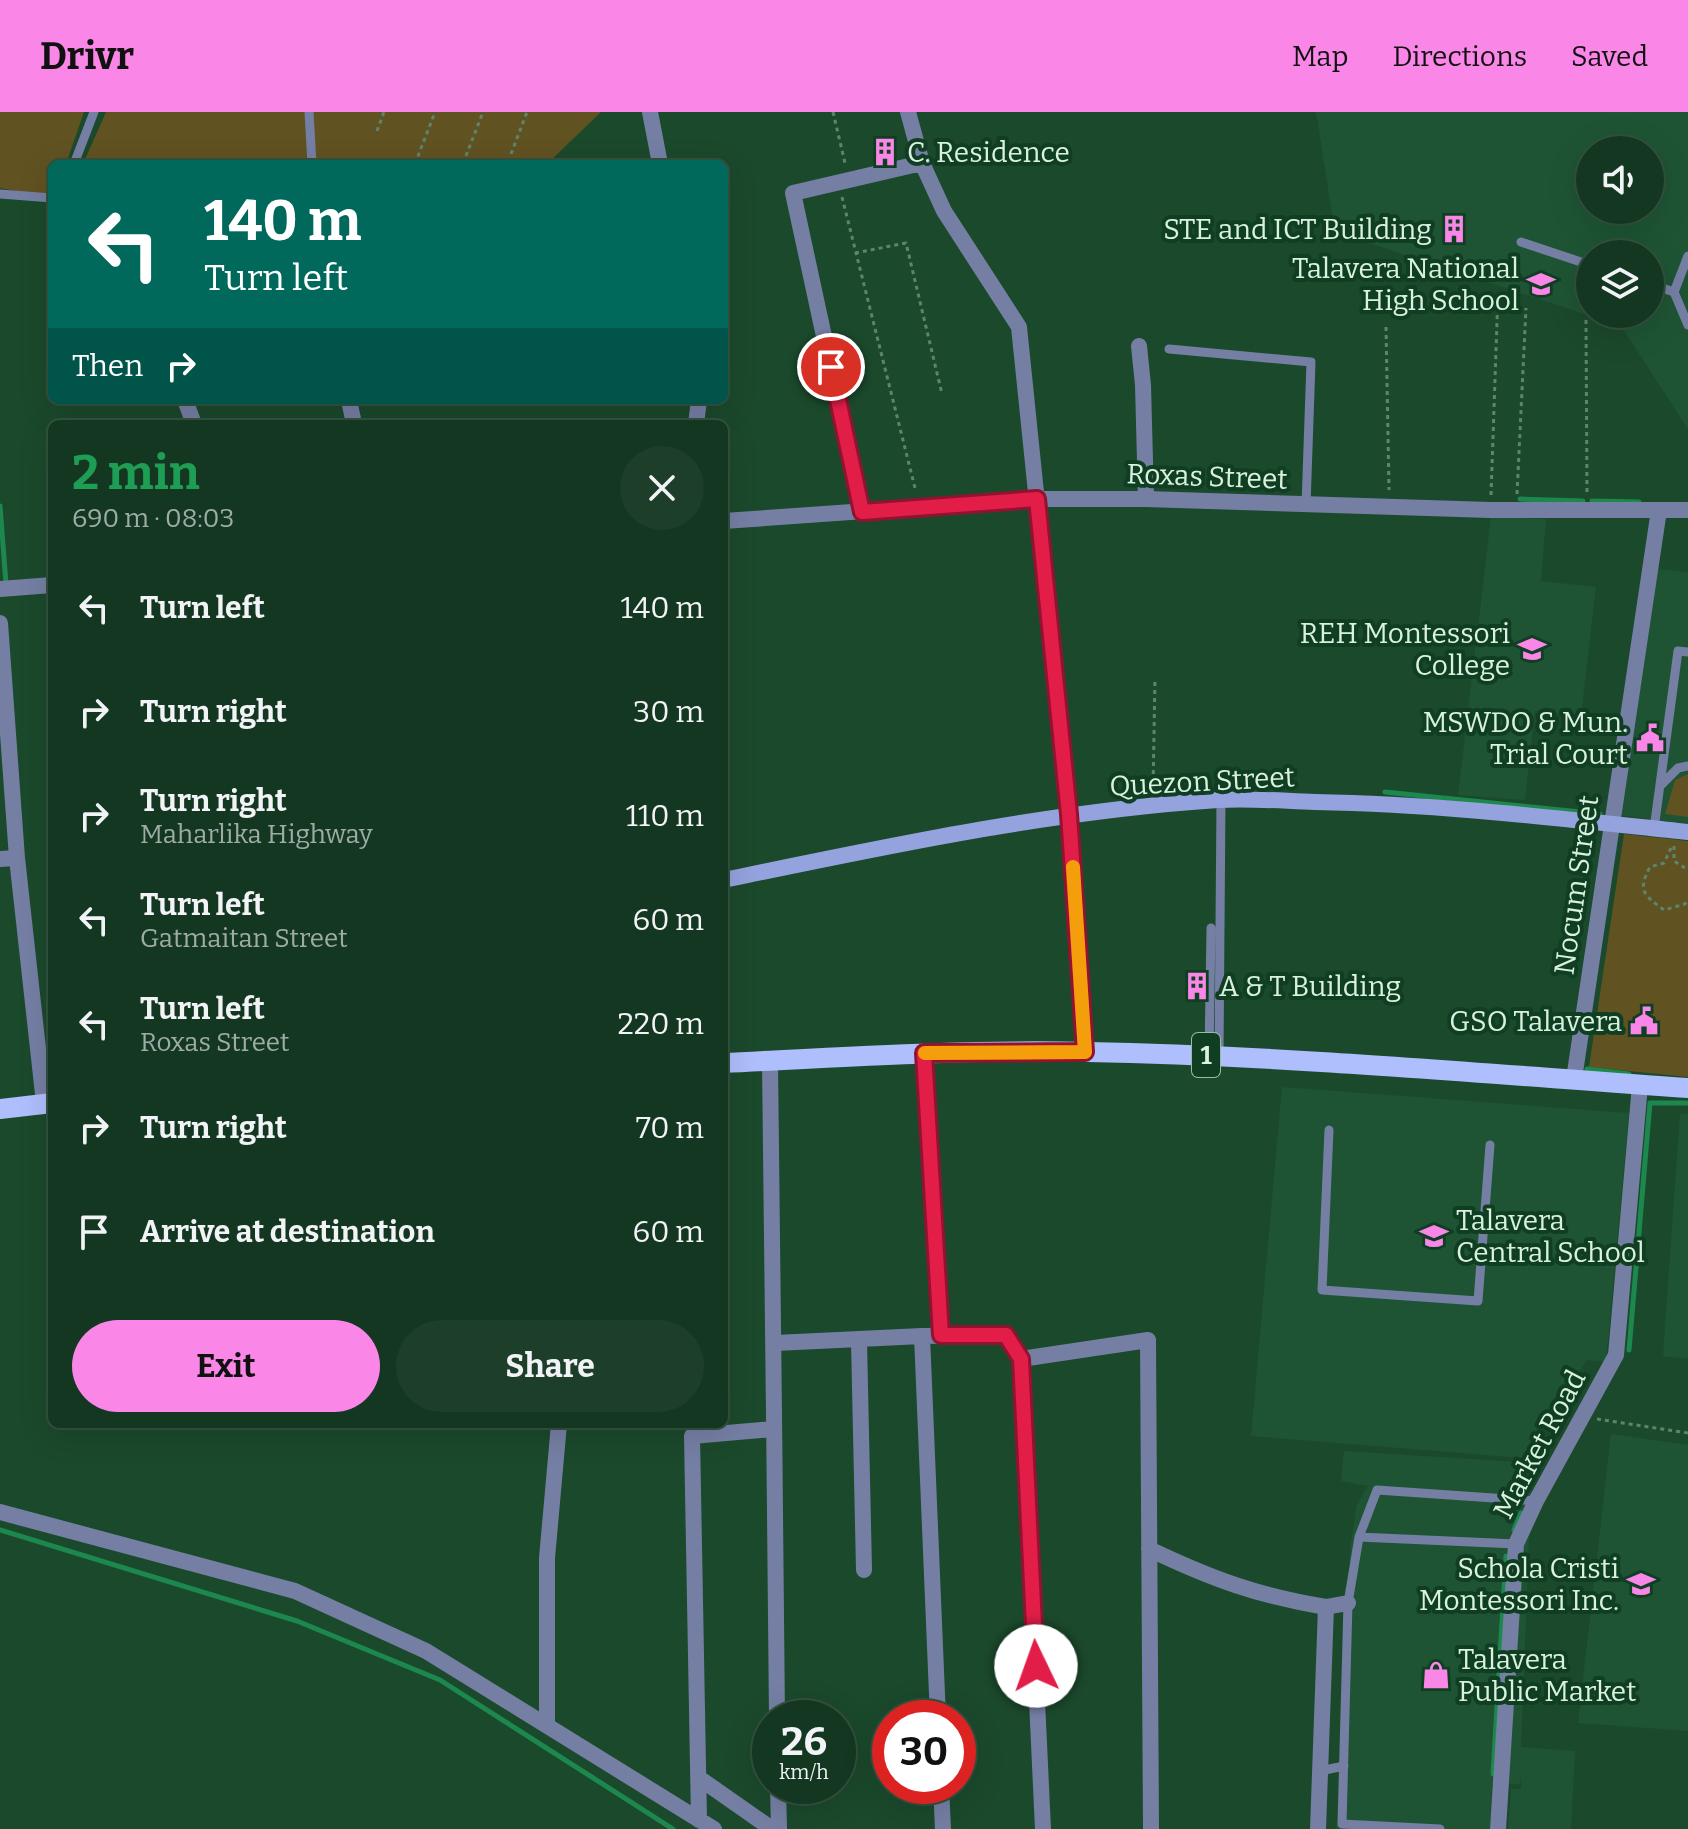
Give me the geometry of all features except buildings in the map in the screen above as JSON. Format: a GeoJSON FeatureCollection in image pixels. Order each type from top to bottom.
{"type":"FeatureCollection","features":[{"type":"Feature","properties":{"kind":"main road","name":"1"},"geometry":{"type":"LineString","coordinates":[[728,1063],[924,1053],[1214,1055],[1688,1088]]}},
{"type":"Feature","properties":{"kind":"main road"},"geometry":{"type":"LineString","coordinates":[[0,1109],[48,1101]]}},
{"type":"Feature","properties":{"kind":"street"},"geometry":{"type":"LineString","coordinates":[[650,112],[659,160]]}},
{"type":"Feature","properties":{"kind":"street"},"geometry":{"type":"LineString","coordinates":[[908,112],[922,163],[944,211],[1019,327],[1069,814],[1085,1052]]}},
{"type":"Feature","properties":{"kind":"street"},"geometry":{"type":"LineString","coordinates":[[862,512],[793,193],[922,163]]}},
{"type":"Feature","properties":{"kind":"street"},"geometry":{"type":"LineString","coordinates":[[1139,346],[1146,499]]}},
{"type":"Feature","properties":{"kind":"street","name":"Roxas Street"},"geometry":{"type":"LineString","coordinates":[[728,521],[1037,499],[1146,499],[1490,510],[1688,510]]}},
{"type":"Feature","properties":{"kind":"street","name":"Nocum Street"},"geometry":{"type":"LineString","coordinates":[[1574,1079],[1659,510]]}},
{"type":"Feature","properties":{"kind":"street"},"geometry":{"type":"LineString","coordinates":[[0,589],[48,585]]}},
{"type":"Feature","properties":{"kind":"street"},"geometry":{"type":"LineString","coordinates":[[0,623],[8,859],[48,1095]]}},
{"type":"Feature","properties":{"kind":"street","name":"Quezon Street"},"geometry":{"type":"LineString","coordinates":[[728,879],[937,835],[1069,814],[1221,800],[1415,805],[1688,832]]}},
{"type":"Feature","properties":{"kind":"street"},"geometry":{"type":"LineString","coordinates":[[770,1061],[777,1700]]}},
{"type":"Feature","properties":{"kind":"street","name":"Market Road"},"geometry":{"type":"LineString","coordinates":[[1498,1829],[1516,1544],[1536,1501],[1616,1355],[1640,1085]]}},
{"type":"Feature","properties":{"kind":"street"},"geometry":{"type":"LineString","coordinates":[[775,1343],[1006,1335],[1021,1359],[1043,1829]]}},
{"type":"Feature","properties":{"kind":"street"},"geometry":{"type":"LineString","coordinates":[[922,1336],[937,1700]]}},
{"type":"Feature","properties":{"kind":"street"},"geometry":{"type":"LineString","coordinates":[[1021,1359],[1148,1340],[1151,1829]]}},
{"type":"Feature","properties":{"kind":"street"},"geometry":{"type":"LineString","coordinates":[[859,1341],[864,1570]]}},
{"type":"Feature","properties":{"kind":"street"},"geometry":{"type":"LineString","coordinates":[[547,1725],[547,1558],[559,1428]]}},
{"type":"Feature","properties":{"kind":"street"},"geometry":{"type":"LineString","coordinates":[[707,1825],[699,1778],[692,1436],[773,1429]]}},
{"type":"Feature","properties":{"kind":"street"},"geometry":{"type":"LineString","coordinates":[[0,1512],[295,1591],[426,1651],[707,1825]]}},
{"type":"Feature","properties":{"kind":"street"},"geometry":{"type":"LineString","coordinates":[[1149,1549],[1223,1582],[1274,1598],[1326,1607],[1348,1603]]}},
{"type":"Feature","properties":{"kind":"street"},"geometry":{"type":"LineString","coordinates":[[1318,1829],[1326,1607]]}},
{"type":"Feature","properties":{"kind":"street"},"geometry":{"type":"LineString","coordinates":[[699,1778],[772,1829]]}},
{"type":"Feature","properties":{"kind":"street"},"geometry":{"type":"LineString","coordinates":[[778,1804],[779,1829]]}},
{"type":"Feature","properties":{"kind":"street"},"geometry":{"type":"LineString","coordinates":[[942,1804],[943,1829]]}},
{"type":"Feature","properties":{"kind":"lane"},"geometry":{"type":"LineString","coordinates":[[76,160],[94,112]]}},
{"type":"Feature","properties":{"kind":"lane"},"geometry":{"type":"LineString","coordinates":[[309,112],[312,160]]}},
{"type":"Feature","properties":{"kind":"lane"},"geometry":{"type":"LineString","coordinates":[[0,194],[48,198]]}},
{"type":"Feature","properties":{"kind":"lane"},"geometry":{"type":"LineString","coordinates":[[1521,242],[1576,260]]}},
{"type":"Feature","properties":{"kind":"lane"},"geometry":{"type":"LineString","coordinates":[[1688,256],[1674,292],[1688,325]]}},
{"type":"Feature","properties":{"kind":"lane"},"geometry":{"type":"LineString","coordinates":[[1664,289],[1674,292]]}},
{"type":"Feature","properties":{"kind":"lane"},"geometry":{"type":"LineString","coordinates":[[1169,349],[1311,362],[1306,505]]}},
{"type":"Feature","properties":{"kind":"lane"},"geometry":{"type":"LineString","coordinates":[[1654,829],[1678,651],[1688,652]]}},
{"type":"Feature","properties":{"kind":"lane"},"geometry":{"type":"LineString","coordinates":[[1660,786],[1678,768],[1688,766]]}},
{"type":"Feature","properties":{"kind":"lane"},"geometry":{"type":"LineString","coordinates":[[1214,1055],[1221,800]]}},
{"type":"Feature","properties":{"kind":"lane"},"geometry":{"type":"LineString","coordinates":[[1211,928],[1214,1055]]}},
{"type":"Feature","properties":{"kind":"lane"},"geometry":{"type":"LineString","coordinates":[[924,1053],[941,1335]]}},
{"type":"Feature","properties":{"kind":"lane"},"geometry":{"type":"LineString","coordinates":[[1329,1130],[1322,1290],[1478,1301],[1490,1145]]}},
{"type":"Feature","properties":{"kind":"lane"},"geometry":{"type":"LineString","coordinates":[[1440,1829],[1342,1824],[1348,1603],[1359,1537],[1377,1490],[1536,1501]]}},
{"type":"Feature","properties":{"kind":"lane"},"geometry":{"type":"LineString","coordinates":[[1359,1537],[1516,1544]]}},
{"type":"Feature","properties":{"kind":"lane"},"geometry":{"type":"LineString","coordinates":[[1320,1771],[1344,1766]]}},
{"type":"Feature","properties":{"kind":"path"},"geometry":{"type":"LineString","coordinates":[[377,131],[384,112]]}},
{"type":"Feature","properties":{"kind":"path"},"geometry":{"type":"LineString","coordinates":[[417,160],[435,112]]}},
{"type":"Feature","properties":{"kind":"path"},"geometry":{"type":"LineString","coordinates":[[466,156],[483,112]]}},
{"type":"Feature","properties":{"kind":"path"},"geometry":{"type":"LineString","coordinates":[[511,154],[527,112]]}},
{"type":"Feature","properties":{"kind":"path"},"geometry":{"type":"LineString","coordinates":[[833,112],[855,253],[920,507]]}},
{"type":"Feature","properties":{"kind":"path"},"geometry":{"type":"LineString","coordinates":[[855,253],[906,243],[942,394]]}},
{"type":"Feature","properties":{"kind":"path"},"geometry":{"type":"LineString","coordinates":[[1490,510],[1498,293]]}},
{"type":"Feature","properties":{"kind":"path"},"geometry":{"type":"LineString","coordinates":[[1516,510],[1526,308]]}},
{"type":"Feature","properties":{"kind":"path"},"geometry":{"type":"LineString","coordinates":[[1386,327],[1389,506]]}},
{"type":"Feature","properties":{"kind":"path"},"geometry":{"type":"LineString","coordinates":[[1586,328],[1587,510]]}},
{"type":"Feature","properties":{"kind":"path"},"geometry":{"type":"LineString","coordinates":[[1152,806],[1155,678]]}},
{"type":"Feature","properties":{"kind":"path"},"geometry":{"type":"LineString","coordinates":[[1688,870],[1674,861],[1674,840],[1664,863],[1650,867],[1643,879],[1642,889],[1664,910],[1685,904],[1688,900]]}},
{"type":"Feature","properties":{"kind":"path"},"geometry":{"type":"LineString","coordinates":[[1583,1417],[1688,1433]]}},
{"type":"Feature","properties":{"kind":"shaded area"},"geometry":{"type":"Polygon","coordinates":[[[0,112],[84,112],[67,160],[48,160],[48,197],[0,188],[0,112]]]}},
{"type":"Feature","properties":{"kind":"shaded area"},"geometry":{"type":"Polygon","coordinates":[[[106,112],[601,112],[551,160],[85,160],[106,112]]]}},
{"type":"Feature","properties":{"kind":"shaded area","name":"Talavera National High School"},"geometry":{"type":"Polygon","coordinates":[[[1316,112],[1688,112],[1688,429],[1622,328],[1664,328],[1664,240],[1576,240],[1576,311],[1335,232],[1316,112]]]}},
{"type":"Feature","properties":{"kind":"shaded area","name":"REH Montessori College"},"geometry":{"type":"Polygon","coordinates":[[[1491,517],[1546,519],[1541,581],[1596,587],[1581,716],[1535,711],[1525,800],[1458,795],[1491,517]]]}},
{"type":"Feature","properties":{"kind":"shaded area"},"geometry":{"type":"Polygon","coordinates":[[[1645,568],[1688,572],[1688,824],[1619,815],[1645,568]]]}},
{"type":"Feature","properties":{"kind":"shaded area"},"geometry":{"type":"Polygon","coordinates":[[[1688,774],[1688,817],[1665,814],[1675,780],[1688,774]]]}},
{"type":"Feature","properties":{"kind":"shaded area"},"geometry":{"type":"Polygon","coordinates":[[[1624,834],[1688,841],[1688,1077],[1589,1067],[1624,834]]]}},
{"type":"Feature","properties":{"kind":"shaded area","name":"Talavera Central School"},"geometry":{"type":"Polygon","coordinates":[[[1282,1087],[1629,1113],[1606,1362],[1587,1360],[1522,1458],[1251,1436],[1282,1087]]]}},
{"type":"Feature","properties":{"kind":"shaded area"},"geometry":{"type":"Polygon","coordinates":[[[1680,1113],[1688,1114],[1688,1359],[1663,1356],[1680,1113]]]}},
{"type":"Feature","properties":{"kind":"shaded area","name":"Schola Cristi Montessori Inc."},"geometry":{"type":"Polygon","coordinates":[[[1611,1434],[1688,1445],[1688,1731],[1578,1723],[1611,1434]]]}},
{"type":"Feature","properties":{"kind":"shaded area","name":"Talavera Public Market"},"geometry":{"type":"Polygon","coordinates":[[[1344,1451],[1532,1463],[1521,1747],[1575,1751],[1571,1829],[1508,1829],[1511,1789],[1521,1789],[1521,1775],[1520,1784],[1492,1784],[1490,1829],[1336,1829],[1344,1766],[1350,1549],[1357,1504],[1368,1486],[1341,1481],[1344,1451]]]}},
{"type":"Feature","properties":{"kind":"waterway"},"geometry":{"type":"LineString","coordinates":[[1520,499],[1583,501]]}},
{"type":"Feature","properties":{"kind":"waterway"},"geometry":{"type":"LineString","coordinates":[[1592,501],[1639,502]]}},
{"type":"Feature","properties":{"kind":"waterway"},"geometry":{"type":"LineString","coordinates":[[0,506],[6,584]]}},
{"type":"Feature","properties":{"kind":"waterway"},"geometry":{"type":"LineString","coordinates":[[1385,792],[1600,814]]}},
{"type":"Feature","properties":{"kind":"waterway"},"geometry":{"type":"LineString","coordinates":[[1587,1069],[1629,1074]]}},
{"type":"Feature","properties":{"kind":"waterway"},"geometry":{"type":"LineString","coordinates":[[1629,1350],[1650,1103],[1688,1103]]}},
{"type":"Feature","properties":{"kind":"waterway"},"geometry":{"type":"LineString","coordinates":[[1514,1530],[1521,1513]]}},
{"type":"Feature","properties":{"kind":"waterway"},"geometry":{"type":"LineString","coordinates":[[0,1530],[297,1621],[440,1680],[673,1829]]}},
{"type":"Feature","properties":{"kind":"waterway"},"geometry":{"type":"LineString","coordinates":[[1493,1774],[1506,1556]]}},
{"type":"Feature","properties":{"kind":"slow traffic"},"geometry":{"type":"LineString","coordinates":[[925,1053],[1085,1052],[1073,867]]}},
{"type":"Feature","properties":{"kind":"place","name":"C. Residence"},"geometry":{"type":"Point","coordinates":[885,152]}},
{"type":"Feature","properties":{"kind":"place","name":"STE and ICT Building"},"geometry":{"type":"Point","coordinates":[1454,229]}},
{"type":"Feature","properties":{"kind":"place","name":"Talavera National High School"},"geometry":{"type":"Point","coordinates":[1541,284]}},
{"type":"Feature","properties":{"kind":"place","name":"REH Montessori College"},"geometry":{"type":"Point","coordinates":[1532,649]}},
{"type":"Feature","properties":{"kind":"place","name":"MSWDO & Mun. Trial Court"},"geometry":{"type":"Point","coordinates":[1650,738]}},
{"type":"Feature","properties":{"kind":"place","name":"A & T Building"},"geometry":{"type":"Point","coordinates":[1197,986]}},
{"type":"Feature","properties":{"kind":"place","name":"GSO Talavera"},"geometry":{"type":"Point","coordinates":[1644,1021]}},
{"type":"Feature","properties":{"kind":"place","name":"Talavera Central School"},"geometry":{"type":"Point","coordinates":[1434,1236]}},
{"type":"Feature","properties":{"kind":"place","name":"Schola Cristi Montessori Inc."},"geometry":{"type":"Point","coordinates":[1641,1584]}},
{"type":"Feature","properties":{"kind":"place","name":"Talavera Public Market"},"geometry":{"type":"Point","coordinates":[1436,1675]}},
{"type":"Feature","properties":{"kind":"route"},"geometry":{"type":"LineString","coordinates":[[831,367],[862,512],[1037,499],[1069,814],[1085,1052],[924,1053],[941,1335],[1006,1335],[1021,1359],[1036,1666]]}}]}
